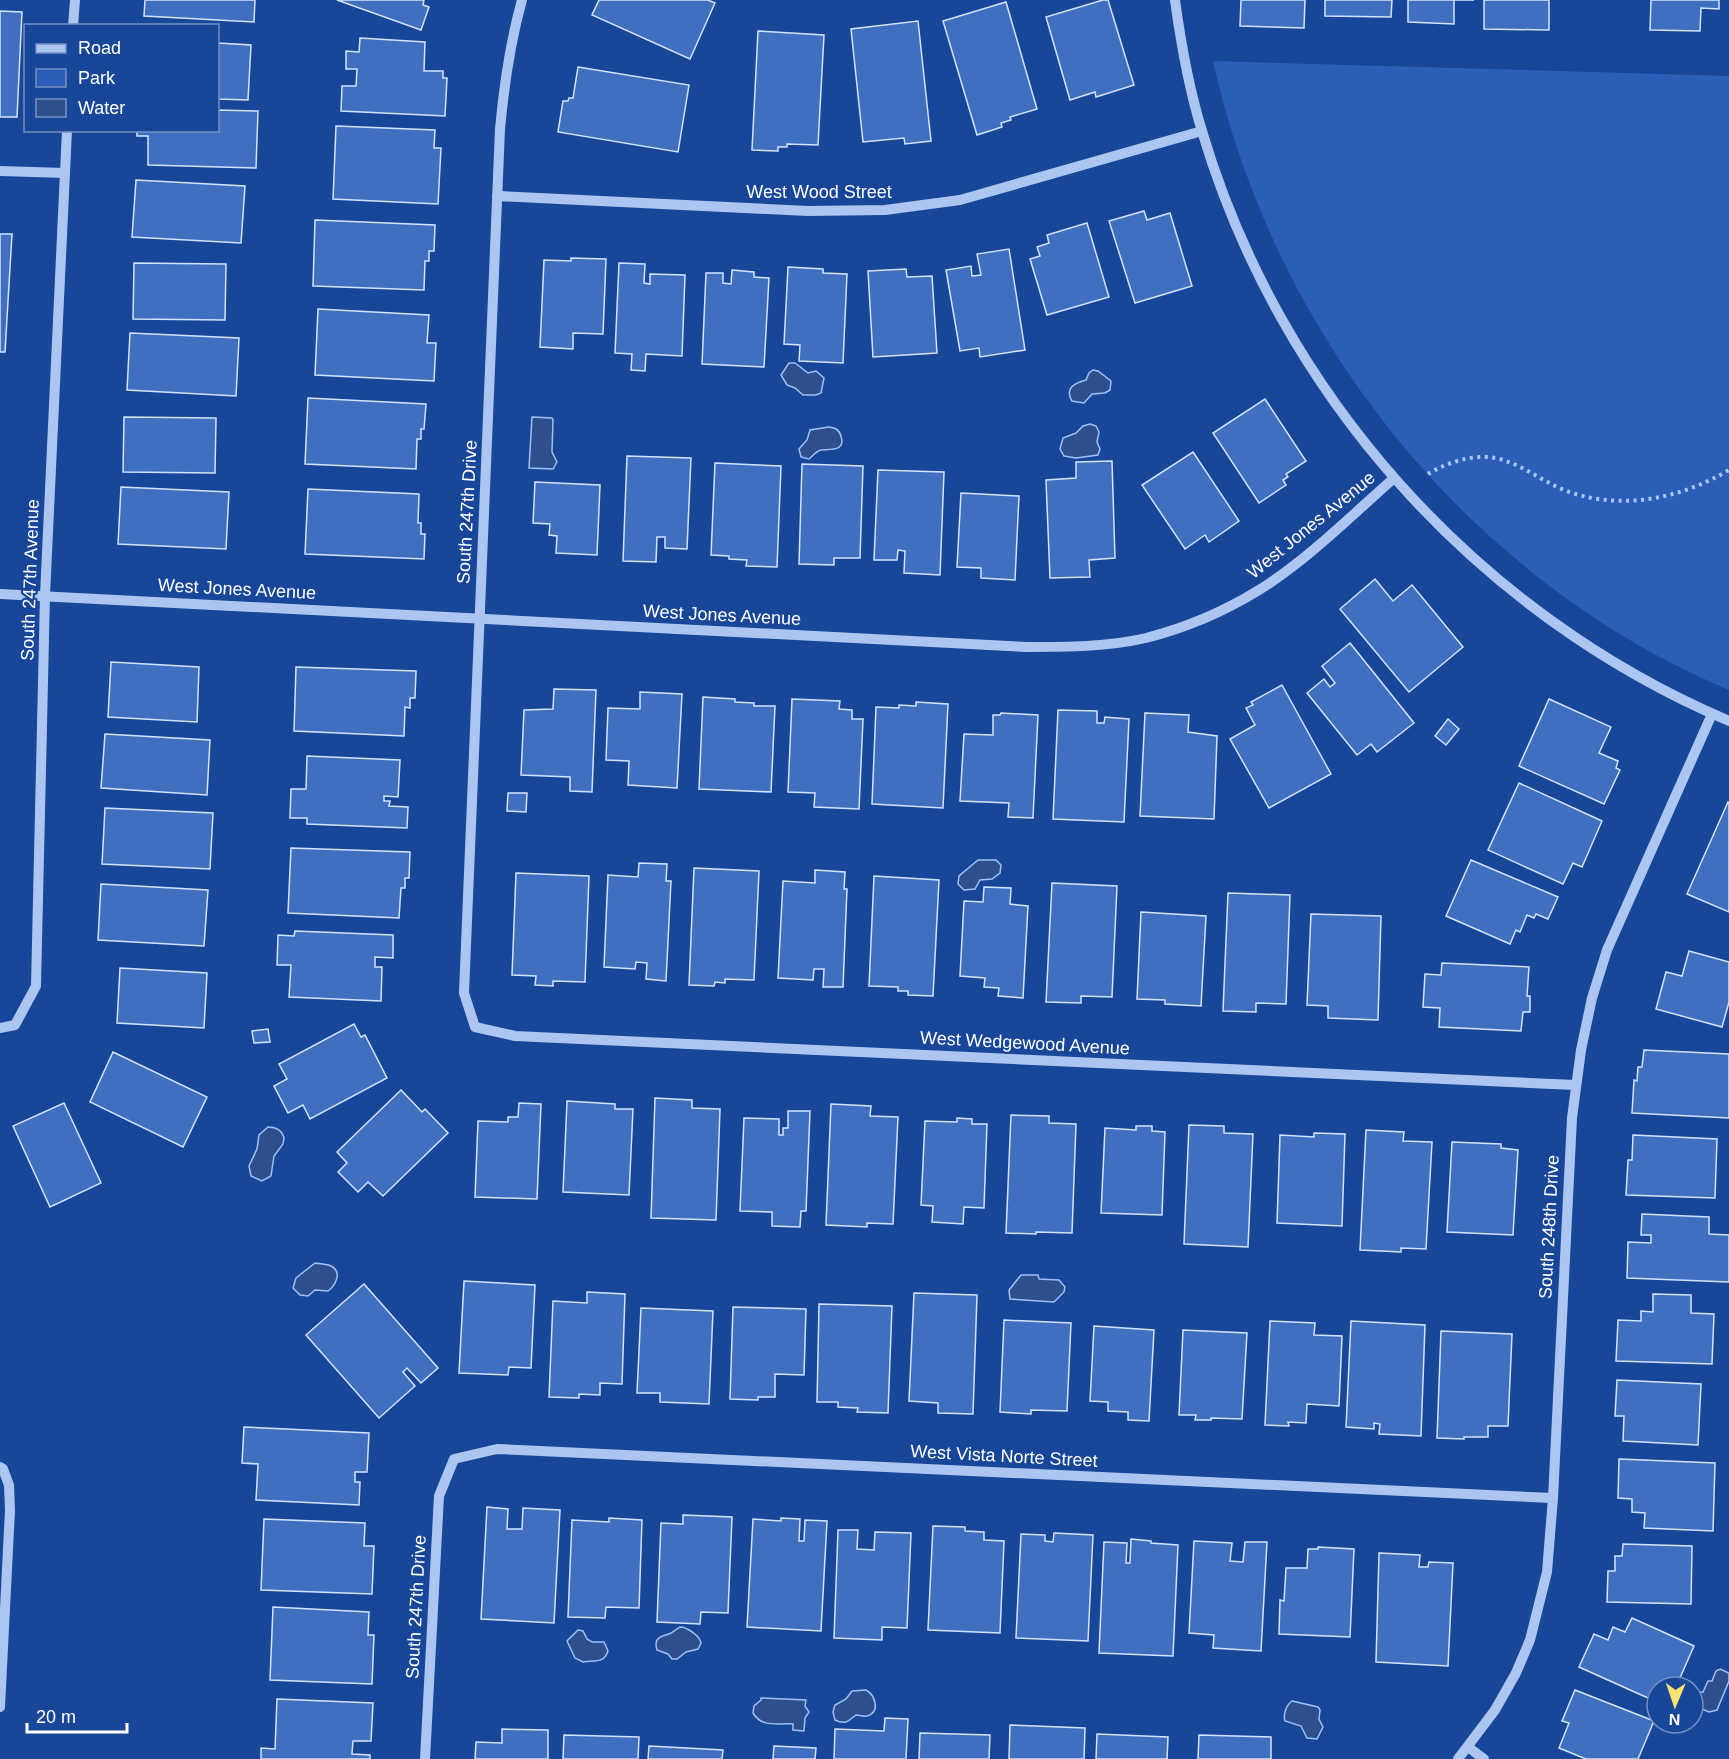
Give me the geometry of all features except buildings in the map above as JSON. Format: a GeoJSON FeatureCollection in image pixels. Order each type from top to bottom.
{"type":"FeatureCollection","features":[{"type":"Feature","properties":{"kind":"street"},"geometry":{"type":"LineString","coordinates":[[74,24],[75,0]]}},
{"type":"Feature","properties":{"kind":"street","name":"South 247th Drive"},"geometry":{"type":"LineString","coordinates":[[475,1027],[464,993],[497,196],[504,84],[510,42],[522,0]]}},
{"type":"Feature","properties":{"kind":"street"},"geometry":{"type":"LineString","coordinates":[[1175,0],[1185,61],[1202,131],[1236,225],[1278,315],[1336,405],[1393,479],[1467,554],[1503,585],[1593,650],[1644,680],[1729,721]]}},
{"type":"Feature","properties":{"kind":"street","name":"West Wood Street"},"geometry":{"type":"LineString","coordinates":[[497,196],[807,211],[885,210],[960,200],[1202,131]]}},
{"type":"Feature","properties":{"kind":"street","name":"South 247th Avenue"},"geometry":{"type":"LineString","coordinates":[[0,1028],[15,1025],[36,986],[45,595],[67,132]]}},
{"type":"Feature","properties":{"kind":"street"},"geometry":{"type":"LineString","coordinates":[[0,171],[65,173]]}},
{"type":"Feature","properties":{"kind":"street","name":"West Jones Avenue"},"geometry":{"type":"LineString","coordinates":[[0,594],[1028,647],[1111,644],[1145,638],[1184,626],[1213,614],[1260,589],[1283,573],[1393,479]]}},
{"type":"Feature","properties":{"kind":"street","name":"South 248th Drive"},"geometry":{"type":"LineString","coordinates":[[1458,1759],[1496,1710],[1516,1673],[1530,1640],[1547,1572],[1553,1498],[1568,1164],[1575,1085],[1592,998],[1607,950],[1712,714]]}},
{"type":"Feature","properties":{"kind":"street","name":"West Wedgewood Avenue"},"geometry":{"type":"LineString","coordinates":[[475,1027],[515,1036],[1575,1085]]}},
{"type":"Feature","properties":{"kind":"street","name":"West Vista Norte Street"},"geometry":{"type":"LineString","coordinates":[[454,1459],[497,1449],[1553,1498]]}},
{"type":"Feature","properties":{"kind":"street","name":"South 247th Drive"},"geometry":{"type":"LineString","coordinates":[[424,1759],[439,1496],[454,1459]]}},
{"type":"Feature","properties":{"kind":"street"},"geometry":{"type":"LineString","coordinates":[[0,1707],[10,1510],[9,1485],[1,1468]]}},
{"type":"Feature","properties":{"kind":"street"},"geometry":{"type":"LineString","coordinates":[[1468,1747],[1484,1759]]}},
{"type":"Feature","properties":{"kind":"path"},"geometry":{"type":"LineString","coordinates":[[1428,474],[1454,461],[1495,458],[1514,464],[1549,484],[1570,492],[1594,499],[1640,501],[1666,497],[1691,489],[1729,470]]}},
{"type":"Feature","properties":{"kind":"green space"},"geometry":{"type":"Polygon","coordinates":[[[1213,61],[1729,76],[1729,690],[1634,643],[1547,584],[1467,515],[1396,437],[1334,352],[1283,260],[1242,162],[1213,61]]]}},
{"type":"Feature","properties":{"kind":"water"},"geometry":{"type":"Polygon","coordinates":[[[789,363],[795,363],[808,373],[816,371],[824,378],[821,393],[803,395],[787,385],[781,375],[789,363]]]}},
{"type":"Feature","properties":{"kind":"water"},"geometry":{"type":"Polygon","coordinates":[[[1093,370],[1111,381],[1110,390],[1105,393],[1092,394],[1084,403],[1072,401],[1070,389],[1086,380],[1093,370]]]}},
{"type":"Feature","properties":{"kind":"water"},"geometry":{"type":"Polygon","coordinates":[[[532,417],[552,418],[553,420],[552,452],[557,462],[553,469],[529,468],[532,417]]]}},
{"type":"Feature","properties":{"kind":"water"},"geometry":{"type":"Polygon","coordinates":[[[1090,424],[1096,426],[1099,432],[1098,455],[1076,458],[1064,456],[1060,449],[1063,438],[1090,424]]]}},
{"type":"Feature","properties":{"kind":"water"},"geometry":{"type":"Polygon","coordinates":[[[829,427],[836,429],[840,434],[841,445],[816,452],[809,459],[801,457],[799,449],[807,440],[810,430],[829,427]]]}},
{"type":"Feature","properties":{"kind":"water"},"geometry":{"type":"Polygon","coordinates":[[[978,860],[996,860],[1001,865],[1000,873],[992,879],[980,880],[975,889],[964,890],[958,884],[959,876],[978,860]]]}},
{"type":"Feature","properties":{"kind":"water"},"geometry":{"type":"Polygon","coordinates":[[[268,1127],[278,1130],[284,1138],[283,1144],[274,1156],[271,1176],[262,1181],[251,1176],[249,1166],[257,1149],[259,1135],[268,1127]]]}},
{"type":"Feature","properties":{"kind":"water"},"geometry":{"type":"Polygon","coordinates":[[[315,1263],[329,1265],[335,1269],[337,1275],[335,1282],[328,1291],[315,1290],[308,1296],[300,1295],[293,1288],[296,1278],[315,1263]]]}},
{"type":"Feature","properties":{"kind":"water"},"geometry":{"type":"Polygon","coordinates":[[[1021,1275],[1038,1275],[1039,1279],[1059,1280],[1065,1287],[1064,1292],[1054,1302],[1010,1299],[1009,1290],[1021,1275]]]}},
{"type":"Feature","properties":{"kind":"water"},"geometry":{"type":"Polygon","coordinates":[[[680,1627],[693,1632],[701,1643],[698,1649],[672,1659],[668,1654],[657,1650],[656,1642],[659,1638],[680,1627]]]}},
{"type":"Feature","properties":{"kind":"water"},"geometry":{"type":"Polygon","coordinates":[[[578,1630],[583,1631],[587,1639],[592,1642],[604,1642],[608,1651],[604,1658],[598,1661],[583,1662],[575,1658],[567,1641],[578,1630]]]}},
{"type":"Feature","properties":{"kind":"water"},"geometry":{"type":"Polygon","coordinates":[[[1720,1669],[1729,1673],[1729,1681],[1717,1710],[1709,1712],[1705,1710],[1705,1688],[1708,1681],[1712,1681],[1716,1671],[1720,1669]]]}},
{"type":"Feature","properties":{"kind":"water"},"geometry":{"type":"Polygon","coordinates":[[[866,1690],[875,1703],[871,1714],[856,1715],[844,1722],[835,1720],[833,1712],[835,1705],[846,1699],[852,1691],[866,1690]]]}},
{"type":"Feature","properties":{"kind":"water"},"geometry":{"type":"Polygon","coordinates":[[[761,1698],[806,1700],[805,1706],[809,1712],[805,1718],[804,1731],[793,1730],[793,1724],[770,1724],[757,1718],[753,1713],[754,1706],[761,1698]]]}},
{"type":"Feature","properties":{"kind":"water"},"geometry":{"type":"Polygon","coordinates":[[[1292,1701],[1318,1707],[1320,1710],[1319,1719],[1323,1727],[1317,1739],[1307,1738],[1301,1726],[1285,1721],[1285,1710],[1292,1701]]]}}]}
